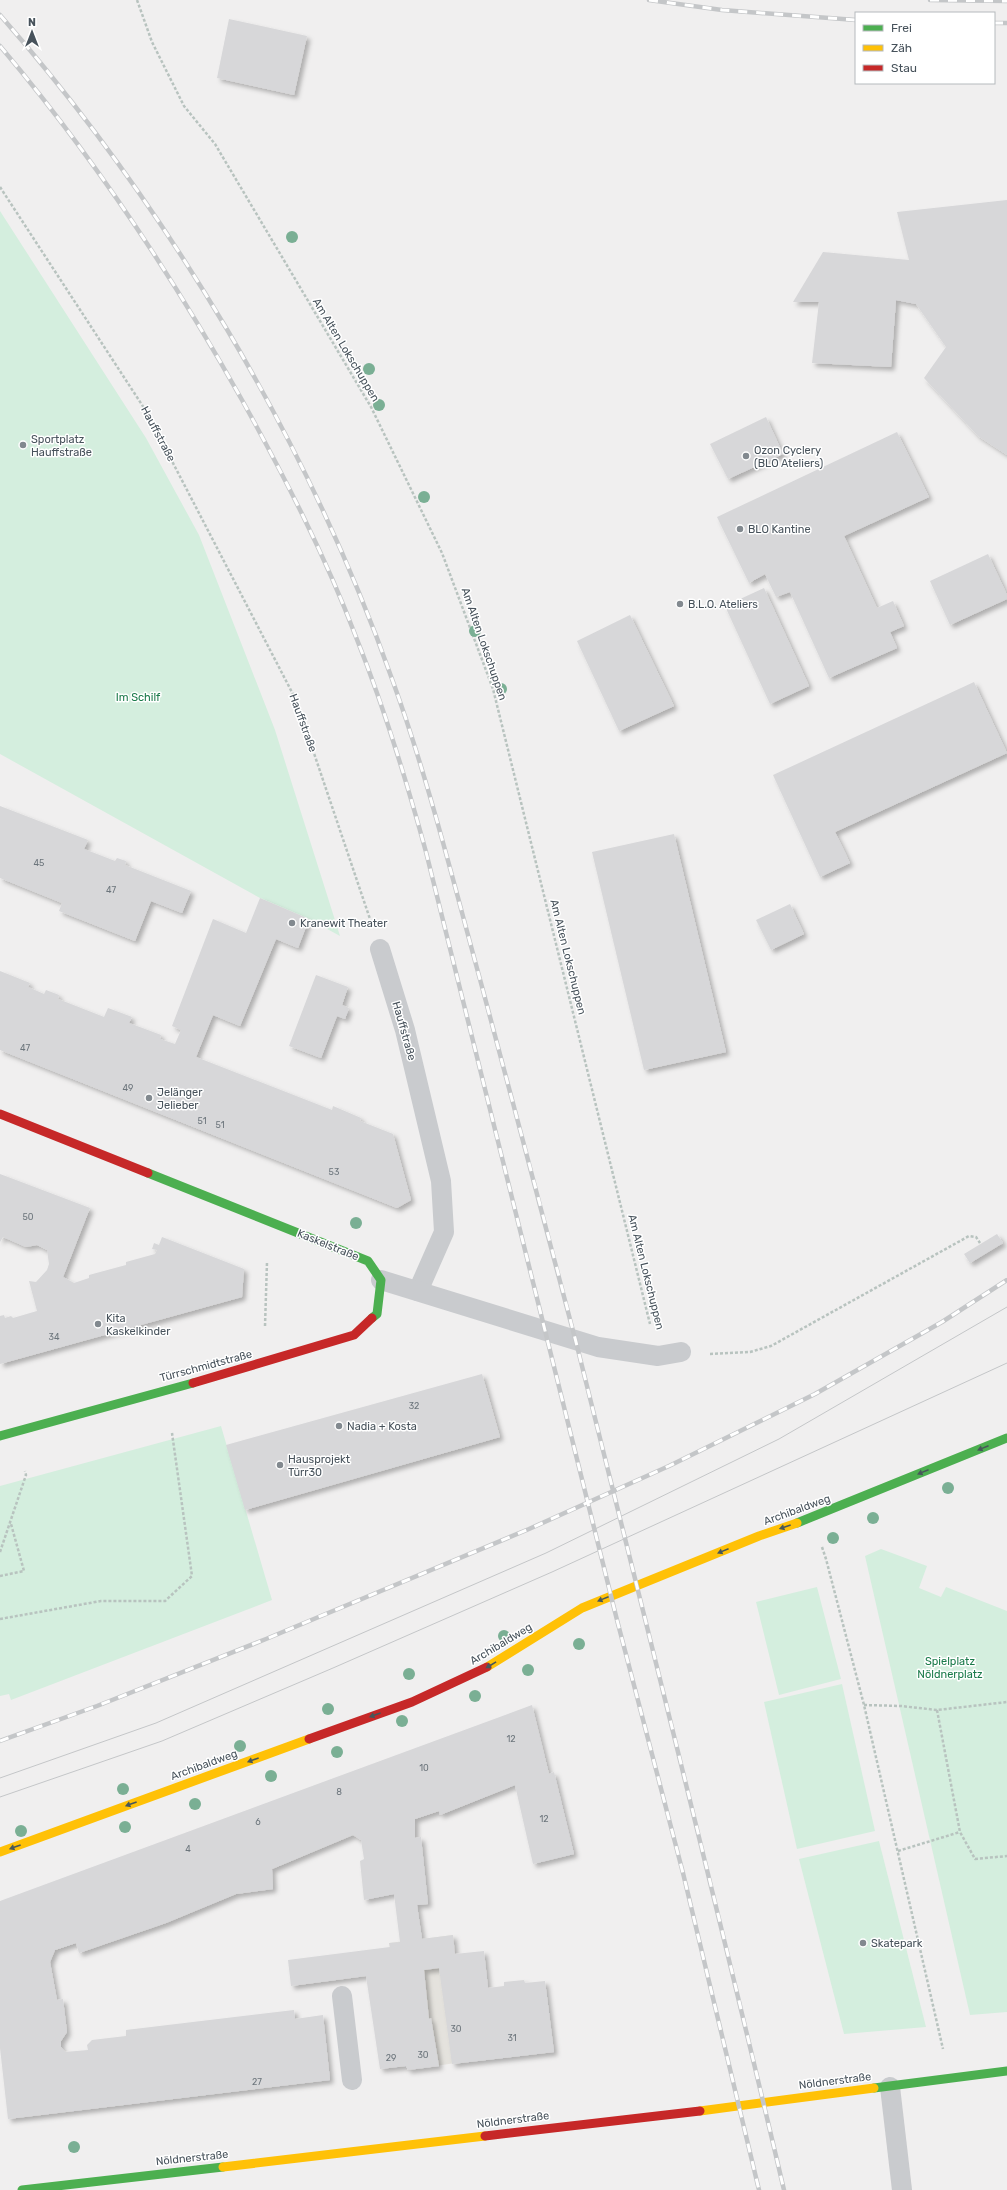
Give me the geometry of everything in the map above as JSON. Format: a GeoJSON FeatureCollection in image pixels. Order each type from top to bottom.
{"type":"FeatureCollection","features":[{"type":"Feature","properties":{"kind":"street","name":"Kaskelstraße"},"geometry":{"type":"LineString","coordinates":[[0,1114],[368,1261],[381,1280]]}},
{"type":"Feature","properties":{"kind":"street","name":"Türrschmidtstraße"},"geometry":{"type":"LineString","coordinates":[[0,1436],[260,1364],[354,1335],[377,1314],[381,1280]]}},
{"type":"Feature","properties":{"kind":"street","name":"Archibaldweg"},"geometry":{"type":"LineString","coordinates":[[0,1852],[412,1702],[477,1673],[582,1608],[1007,1438]]}},
{"type":"Feature","properties":{"kind":"street","name":"Nöldnerstraße"},"geometry":{"type":"LineString","coordinates":[[22,2190],[651,2117],[1007,2071]]}},
{"type":"Feature","properties":{"kind":"lane","name":"Hauffstraße"},"geometry":{"type":"LineString","coordinates":[[380,949],[405,1030],[441,1181],[444,1232],[418,1291]]}},
{"type":"Feature","properties":{"kind":"lane"},"geometry":{"type":"LineString","coordinates":[[381,1280],[598,1347],[658,1356],[682,1352]]}},
{"type":"Feature","properties":{"kind":"lane"},"geometry":{"type":"LineString","coordinates":[[342,1996],[352,2080]]}},
{"type":"Feature","properties":{"kind":"lane"},"geometry":{"type":"LineString","coordinates":[[890,2086],[902,2190]]}},
{"type":"Feature","properties":{"kind":"path","name":"Am Alten Lokschuppen"},"geometry":{"type":"LineString","coordinates":[[137,0],[152,42],[184,106],[214,144],[371,407],[442,553],[493,690],[658,1356]]}},
{"type":"Feature","properties":{"kind":"path","name":"Hauffstraße"},"geometry":{"type":"LineString","coordinates":[[0,187],[146,411],[296,700],[380,949]]}},
{"type":"Feature","properties":{"kind":"path"},"geometry":{"type":"LineString","coordinates":[[682,1352],[724,1354],[750,1352],[771,1346],[969,1236],[976,1237],[980,1243]]}},
{"type":"Feature","properties":{"kind":"path"},"geometry":{"type":"LineString","coordinates":[[265,1326],[267,1262]]}},
{"type":"Feature","properties":{"kind":"path"},"geometry":{"type":"LineString","coordinates":[[0,1619],[101,1601],[166,1601],[192,1576],[172,1432]]}},
{"type":"Feature","properties":{"kind":"path"},"geometry":{"type":"LineString","coordinates":[[0,1552],[26,1475],[25,1471]]}},
{"type":"Feature","properties":{"kind":"path"},"geometry":{"type":"LineString","coordinates":[[0,1576],[24,1571],[11,1523]]}},
{"type":"Feature","properties":{"kind":"path"},"geometry":{"type":"LineString","coordinates":[[826,1559],[864,1705],[950,2079]]}},
{"type":"Feature","properties":{"kind":"path"},"geometry":{"type":"LineString","coordinates":[[864,1705],[901,1706],[937,1710],[1007,1702]]}},
{"type":"Feature","properties":{"kind":"path"},"geometry":{"type":"LineString","coordinates":[[937,1710],[960,1832],[975,1859],[1007,1856]]}},
{"type":"Feature","properties":{"kind":"path"},"geometry":{"type":"LineString","coordinates":[[898,1851],[960,1832]]}},
{"type":"Feature","properties":{"kind":"shaded area"},"geometry":{"type":"Polygon","coordinates":[[[453,1935],[469,2061],[408,2070],[389,1943],[453,1935]]]}},
{"type":"Feature","properties":{"kind":"green space","name":"Im Schilf"},"geometry":{"type":"Polygon","coordinates":[[[0,211],[146,438],[199,535],[275,730],[340,936],[309,919],[260,898],[0,754],[0,211]]]}},
{"type":"Feature","properties":{"kind":"green space"},"geometry":{"type":"Polygon","coordinates":[[[221,1426],[272,1600],[11,1700],[9,1694],[0,1696],[0,1486],[221,1426]]]}},
{"type":"Feature","properties":{"kind":"green space","name":"Spielplatz Nöldnerplatz"},"geometry":{"type":"Polygon","coordinates":[[[881,1549],[927,1566],[919,1588],[941,1597],[946,1587],[1007,1611],[1007,2012],[970,2015],[865,1556],[881,1549]]]}},
{"type":"Feature","properties":{"kind":"green space"},"geometry":{"type":"Polygon","coordinates":[[[817,1587],[841,1679],[779,1695],[756,1602],[817,1587]]]}},
{"type":"Feature","properties":{"kind":"green space"},"geometry":{"type":"Polygon","coordinates":[[[842,1684],[875,1831],[797,1849],[764,1702],[842,1684]]]}},
{"type":"Feature","properties":{"kind":"green space","name":"Skatepark"},"geometry":{"type":"Polygon","coordinates":[[[879,1841],[926,2027],[844,2034],[799,1859],[879,1841]]]}},
{"type":"Feature","properties":{"kind":"building"},"geometry":{"type":"Polygon","coordinates":[[[229,19],[307,36],[294,95],[217,78],[229,19]]]}},
{"type":"Feature","properties":{"kind":"building"},"geometry":{"type":"Polygon","coordinates":[[[1007,200],[1007,455],[978,436],[924,378],[946,347],[916,304],[896,300],[891,367],[812,363],[819,302],[793,302],[823,252],[909,260],[897,212],[1007,200]]]}},
{"type":"Feature","properties":{"kind":"building"},"geometry":{"type":"Polygon","coordinates":[[[766,417],[783,454],[728,479],[710,444],[766,417]]]}},
{"type":"Feature","properties":{"kind":"building"},"geometry":{"type":"Polygon","coordinates":[[[897,432],[929,497],[844,536],[877,608],[893,601],[904,626],[890,632],[897,648],[829,678],[790,592],[776,597],[765,574],[749,583],[717,517],[897,432]]]}},
{"type":"Feature","properties":{"kind":"building"},"geometry":{"type":"Polygon","coordinates":[[[988,554],[1007,595],[1007,599],[950,625],[930,581],[988,554]]]}},
{"type":"Feature","properties":{"kind":"building"},"geometry":{"type":"Polygon","coordinates":[[[764,588],[809,686],[770,704],[725,606],[764,588]]]}},
{"type":"Feature","properties":{"kind":"building"},"geometry":{"type":"Polygon","coordinates":[[[630,615],[674,706],[619,731],[577,641],[630,615]]]}},
{"type":"Feature","properties":{"kind":"building"},"geometry":{"type":"Polygon","coordinates":[[[974,682],[1007,753],[835,832],[850,863],[820,877],[773,775],[974,682]]]}},
{"type":"Feature","properties":{"kind":"building"},"geometry":{"type":"Polygon","coordinates":[[[0,806],[88,840],[84,849],[115,861],[117,858],[126,861],[125,865],[191,891],[182,913],[151,901],[135,941],[59,911],[62,903],[0,878],[0,806]]]}},
{"type":"Feature","properties":{"kind":"building"},"geometry":{"type":"Polygon","coordinates":[[[674,834],[726,1052],[644,1070],[592,852],[674,834]]]}},
{"type":"Feature","properties":{"kind":"building"},"geometry":{"type":"Polygon","coordinates":[[[260,898],[309,919],[298,948],[276,939],[240,1026],[213,1015],[196,1057],[332,1110],[333,1106],[361,1118],[360,1121],[393,1134],[411,1200],[397,1208],[0,1050],[0,971],[30,983],[28,987],[44,994],[46,990],[59,995],[58,999],[104,1017],[108,1008],[132,1017],[129,1023],[161,1035],[160,1039],[175,1044],[181,1030],[172,1026],[213,919],[246,933],[260,898]]]}},
{"type":"Feature","properties":{"kind":"building"},"geometry":{"type":"Polygon","coordinates":[[[790,904],[804,934],[771,950],[756,920],[790,904]]]}},
{"type":"Feature","properties":{"kind":"building"},"geometry":{"type":"Polygon","coordinates":[[[316,975],[348,987],[342,1005],[349,1008],[345,1019],[337,1016],[321,1058],[289,1046],[316,975]]]}},
{"type":"Feature","properties":{"kind":"building"},"geometry":{"type":"Polygon","coordinates":[[[0,1174],[90,1208],[63,1277],[74,1283],[89,1278],[89,1275],[126,1265],[126,1262],[155,1254],[157,1250],[152,1249],[154,1243],[159,1245],[162,1237],[244,1269],[242,1297],[0,1364],[0,1316],[4,1315],[5,1318],[11,1316],[13,1318],[37,1311],[29,1281],[36,1282],[47,1270],[49,1264],[47,1250],[37,1245],[26,1247],[3,1237],[0,1242],[0,1174]]]}},
{"type":"Feature","properties":{"kind":"building"},"geometry":{"type":"Polygon","coordinates":[[[997,1234],[1003,1243],[970,1263],[964,1254],[997,1234]]]}},
{"type":"Feature","properties":{"kind":"building"},"geometry":{"type":"Polygon","coordinates":[[[482,1374],[500,1437],[245,1510],[226,1445],[482,1374]]]}},
{"type":"Feature","properties":{"kind":"building"},"geometry":{"type":"Polygon","coordinates":[[[532,1705],[549,1774],[554,1772],[574,1854],[533,1864],[515,1785],[440,1815],[439,1811],[415,1819],[415,1838],[421,1837],[428,1904],[417,1905],[422,1939],[453,1935],[455,1954],[484,1951],[488,1988],[504,1986],[504,1982],[524,1980],[525,1983],[545,1981],[554,2052],[452,2064],[439,1968],[424,1970],[429,2019],[431,2018],[439,2066],[408,2070],[406,2066],[380,2069],[366,1976],[291,1986],[288,1960],[390,1947],[389,1943],[400,1942],[394,1894],[364,1900],[360,1861],[364,1859],[361,1840],[353,1835],[272,1869],[273,1889],[236,1894],[166,1923],[79,1953],[76,1943],[55,1950],[50,1962],[57,2000],[63,1999],[67,2032],[61,2041],[61,2047],[65,2052],[88,2050],[87,2045],[92,2040],[126,2036],[126,2030],[294,2010],[295,2019],[323,2015],[330,2080],[8,2119],[0,2048],[0,1901],[532,1705]]]}},
{"type":"Feature","properties":{"kind":"tram line"},"geometry":{"type":"LineString","coordinates":[[0,1778],[156,1723],[546,1553],[779,1439],[1007,1307]]}},
{"type":"Feature","properties":{"kind":"tram line"},"geometry":{"type":"LineString","coordinates":[[0,1797],[162,1741],[333,1668],[552,1572],[1007,1363]]}},
{"type":"Feature","properties":{"kind":"railway"},"geometry":{"type":"LineString","coordinates":[[649,0],[722,10],[855,20]]}},
{"type":"Feature","properties":{"kind":"railway"},"geometry":{"type":"LineString","coordinates":[[930,0],[1007,1]]}},
{"type":"Feature","properties":{"kind":"railway"},"geometry":{"type":"LineString","coordinates":[[0,15],[61,88],[119,165],[175,246],[227,329],[275,414],[319,502],[358,590],[392,679],[440,830],[577,1346],[708,1873],[784,2190]]}},
{"type":"Feature","properties":{"kind":"railway"},"geometry":{"type":"LineString","coordinates":[[995,23],[1007,23]]}},
{"type":"Feature","properties":{"kind":"railway"},"geometry":{"type":"LineString","coordinates":[[0,46],[67,130],[130,217],[188,307],[215,353],[242,400],[303,516],[344,606],[376,690],[402,770],[426,852],[617,1620],[683,1873],[759,2190]]}},
{"type":"Feature","properties":{"kind":"railway"},"geometry":{"type":"LineString","coordinates":[[0,1741],[97,1706],[266,1639],[529,1529],[669,1466],[815,1394],[942,1322],[1007,1280]]}},
{"type":"Feature","properties":{"kind":"traffic: fast"},"geometry":{"type":"LineString","coordinates":[[148,1173],[368,1261],[381,1280],[377,1314],[372,1318]]}},
{"type":"Feature","properties":{"kind":"traffic: fast"},"geometry":{"type":"LineString","coordinates":[[0,1436],[193,1383]]}},
{"type":"Feature","properties":{"kind":"traffic: fast"},"geometry":{"type":"LineString","coordinates":[[797,1523],[1007,1438]]}},
{"type":"Feature","properties":{"kind":"traffic: fast"},"geometry":{"type":"LineString","coordinates":[[874,2088],[1007,2071]]}},
{"type":"Feature","properties":{"kind":"traffic: fast"},"geometry":{"type":"LineString","coordinates":[[22,2190],[223,2167]]}},
{"type":"Feature","properties":{"kind":"traffic: slow"},"geometry":{"type":"LineString","coordinates":[[487,1667],[582,1608],[759,1536],[797,1523]]}},
{"type":"Feature","properties":{"kind":"traffic: slow"},"geometry":{"type":"LineString","coordinates":[[0,1852],[309,1739]]}},
{"type":"Feature","properties":{"kind":"traffic: slow"},"geometry":{"type":"LineString","coordinates":[[700,2111],[874,2088]]}},
{"type":"Feature","properties":{"kind":"traffic: slow"},"geometry":{"type":"LineString","coordinates":[[223,2167],[485,2136]]}},
{"type":"Feature","properties":{"kind":"traffic: jam"},"geometry":{"type":"LineString","coordinates":[[0,1114],[148,1173]]}},
{"type":"Feature","properties":{"kind":"traffic: jam"},"geometry":{"type":"LineString","coordinates":[[193,1383],[354,1335],[372,1318]]}},
{"type":"Feature","properties":{"kind":"traffic: jam"},"geometry":{"type":"LineString","coordinates":[[309,1739],[412,1702],[487,1667]]}},
{"type":"Feature","properties":{"kind":"traffic: jam"},"geometry":{"type":"LineString","coordinates":[[485,2136],[700,2111]]}},
{"type":"Feature","properties":{"kind":"place","name":"Sportplatz Hauffstraße"},"geometry":{"type":"Point","coordinates":[23,445]}},
{"type":"Feature","properties":{"kind":"place","name":"Ozon Cyclery (BLO Ateliers)"},"geometry":{"type":"Point","coordinates":[746,456]}},
{"type":"Feature","properties":{"kind":"place","name":"BLO Kantine"},"geometry":{"type":"Point","coordinates":[740,529]}},
{"type":"Feature","properties":{"kind":"place","name":"B.L.O. Ateliers"},"geometry":{"type":"Point","coordinates":[680,604]}},
{"type":"Feature","properties":{"kind":"place","name":"Kranewit Theater"},"geometry":{"type":"Point","coordinates":[292,923]}},
{"type":"Feature","properties":{"kind":"place","name":"Jelänger Jelieber"},"geometry":{"type":"Point","coordinates":[149,1098]}},
{"type":"Feature","properties":{"kind":"place","name":"Kita Kaskelkinder"},"geometry":{"type":"Point","coordinates":[98,1324]}},
{"type":"Feature","properties":{"kind":"place","name":"Nadia + Kosta"},"geometry":{"type":"Point","coordinates":[339,1426]}},
{"type":"Feature","properties":{"kind":"place","name":"Hausprojekt Türr30"},"geometry":{"type":"Point","coordinates":[280,1465]}},
{"type":"Feature","properties":{"kind":"place","name":"Skatepark"},"geometry":{"type":"Point","coordinates":[863,1943]}}]}
